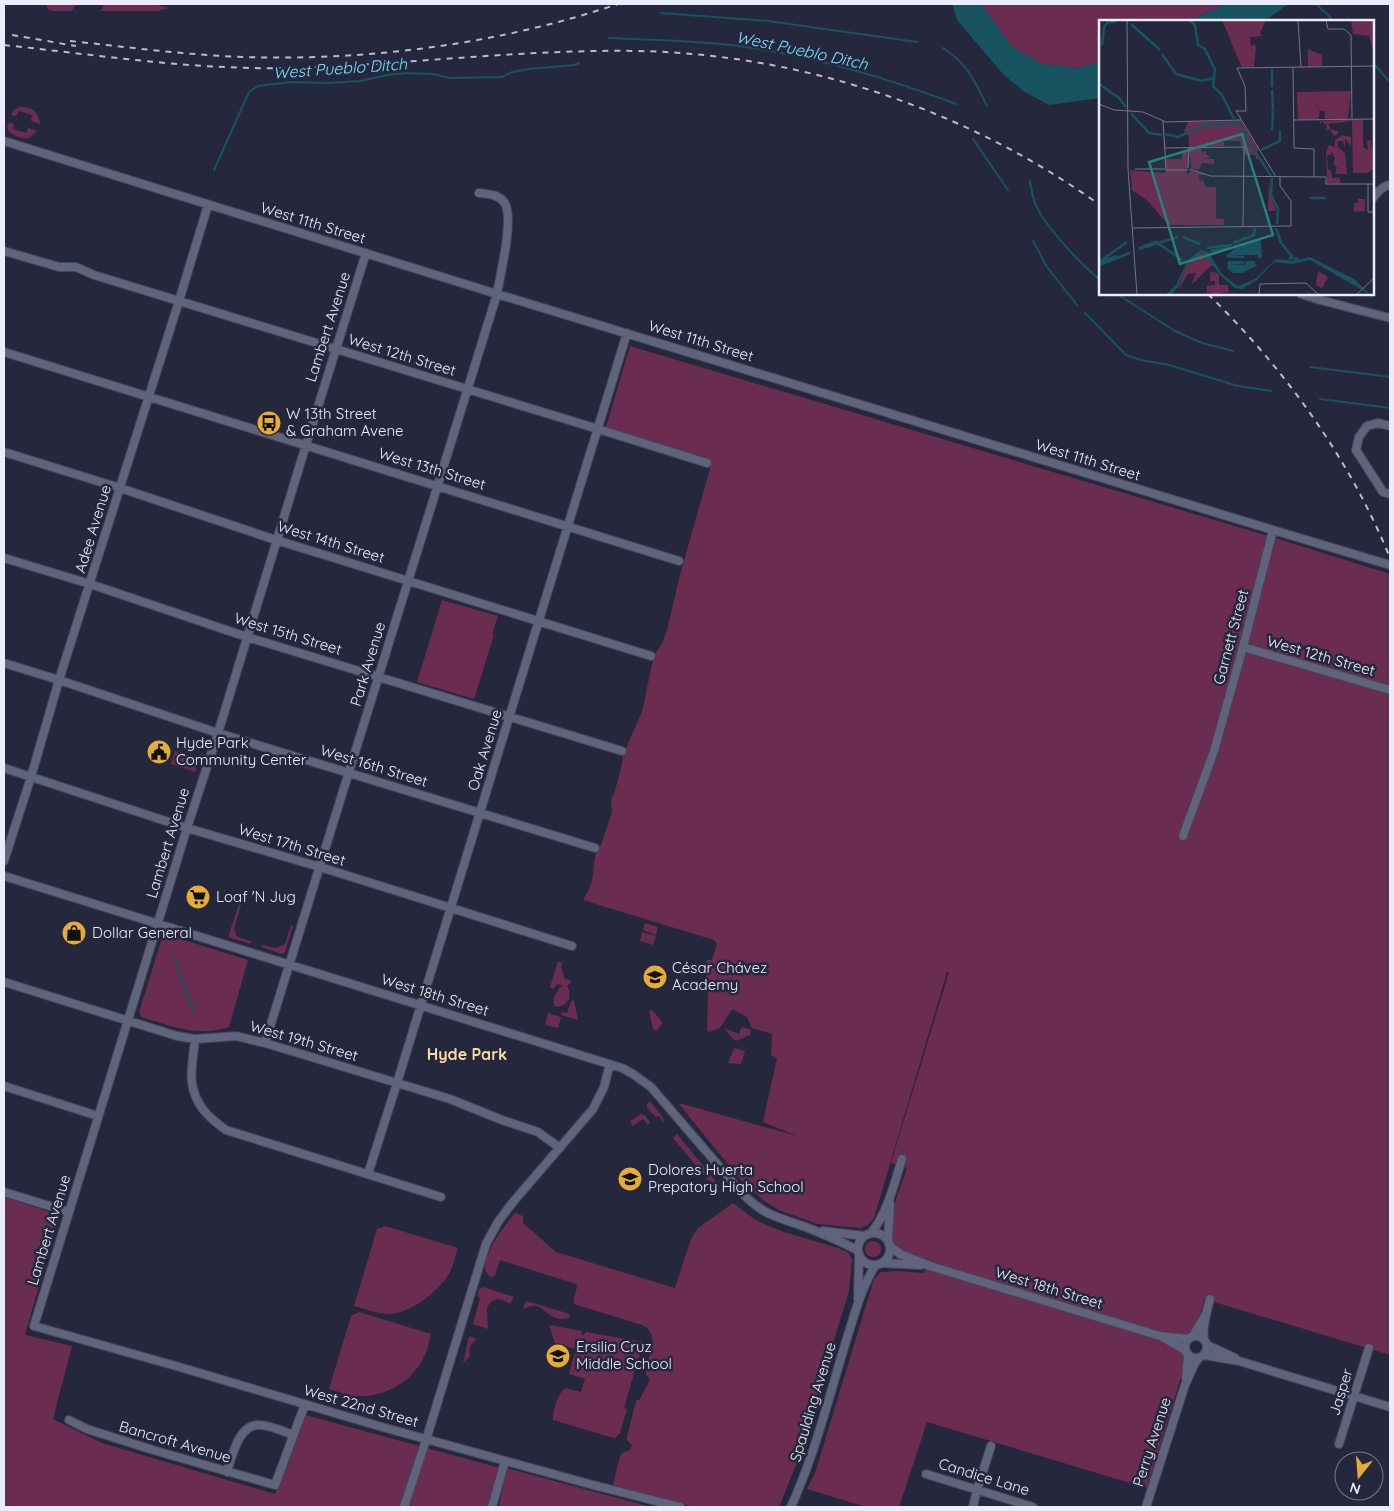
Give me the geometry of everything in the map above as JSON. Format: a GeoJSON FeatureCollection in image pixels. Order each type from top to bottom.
{"type":"FeatureCollection","features":[{"type":"Feature","properties":{"kind":"street","name":"West 11th Street"},"geometry":{"type":"LineString","coordinates":[[4,141],[497,294],[1390,565]]}},
{"type":"Feature","properties":{"kind":"street"},"geometry":{"type":"LineString","coordinates":[[1374,196],[1377,192],[1390,185]]}},
{"type":"Feature","properties":{"kind":"street","name":"Park Avenue"},"geometry":{"type":"LineString","coordinates":[[265,1042],[497,294],[508,226],[508,214],[504,203],[499,197],[479,193]]}},
{"type":"Feature","properties":{"kind":"street","name":"Adee Avenue"},"geometry":{"type":"LineString","coordinates":[[4,861],[208,205]]}},
{"type":"Feature","properties":{"kind":"street","name":"West 12th Street"},"geometry":{"type":"LineString","coordinates":[[4,251],[59,267],[76,267],[94,275],[707,463]]}},
{"type":"Feature","properties":{"kind":"street","name":"Lambert Avenue"},"geometry":{"type":"LineString","coordinates":[[34,1326],[366,253]]}},
{"type":"Feature","properties":{"kind":"street"},"geometry":{"type":"LineString","coordinates":[[1307,295],[1390,318]]}},
{"type":"Feature","properties":{"kind":"street","name":"Oak Avenue"},"geometry":{"type":"LineString","coordinates":[[368,1174],[627,333]]}},
{"type":"Feature","properties":{"kind":"street","name":"West 13th Street"},"geometry":{"type":"LineString","coordinates":[[4,352],[679,561]]}},
{"type":"Feature","properties":{"kind":"street"},"geometry":{"type":"LineString","coordinates":[[1390,426],[1378,423],[1367,426],[1359,437],[1356,450],[1383,492],[1390,494]]}},
{"type":"Feature","properties":{"kind":"street","name":"West 14th Street"},"geometry":{"type":"LineString","coordinates":[[4,452],[276,540],[652,656]]}},
{"type":"Feature","properties":{"kind":"street","name":"Garnett Street"},"geometry":{"type":"LineString","coordinates":[[1184,836],[1214,751],[1273,530]]}},
{"type":"Feature","properties":{"kind":"street","name":"West 15th Street"},"geometry":{"type":"LineString","coordinates":[[4,558],[90,584],[247,637],[622,751]]}},
{"type":"Feature","properties":{"kind":"street","name":"West 12th Street"},"geometry":{"type":"LineString","coordinates":[[1243,647],[1390,690]]}},
{"type":"Feature","properties":{"kind":"street","name":"West 16th Street"},"geometry":{"type":"LineString","coordinates":[[4,663],[218,733],[594,848]]}},
{"type":"Feature","properties":{"kind":"street","name":"West 17th Street"},"geometry":{"type":"LineString","coordinates":[[4,768],[187,828],[320,867],[572,946]]}},
{"type":"Feature","properties":{"kind":"street","name":"West 18th Street"},"geometry":{"type":"LineString","coordinates":[[4,876],[610,1064],[633,1074],[651,1087],[754,1205],[773,1216],[804,1227],[858,1253]]}},
{"type":"Feature","properties":{"kind":"street","name":"West 19th Street"},"geometry":{"type":"LineString","coordinates":[[4,982],[177,1036],[194,1039],[236,1036],[265,1042],[450,1099],[538,1132],[560,1148]]}},
{"type":"Feature","properties":{"kind":"street"},"geometry":{"type":"LineString","coordinates":[[194,1039],[192,1083],[199,1105],[211,1119],[226,1130],[442,1197]]}},
{"type":"Feature","properties":{"kind":"street"},"geometry":{"type":"LineString","coordinates":[[404,1507],[486,1244],[498,1222],[513,1202],[593,1110],[604,1087],[610,1064]]}},
{"type":"Feature","properties":{"kind":"street"},"geometry":{"type":"LineString","coordinates":[[4,1086],[98,1116]]}},
{"type":"Feature","properties":{"kind":"street"},"geometry":{"type":"LineString","coordinates":[[892,1190],[889,1256],[879,1264],[866,1263],[858,1253],[858,1244],[878,1224],[902,1159]]}},
{"type":"Feature","properties":{"kind":"street"},"geometry":{"type":"LineString","coordinates":[[4,1192],[69,1212]]}},
{"type":"Feature","properties":{"kind":"street","name":"West 18th Street"},"geometry":{"type":"LineString","coordinates":[[804,1227],[834,1233],[868,1234]]}},
{"type":"Feature","properties":{"kind":"street"},"geometry":{"type":"LineString","coordinates":[[868,1234],[880,1234],[889,1244]]}},
{"type":"Feature","properties":{"kind":"street","name":"West 18th Street"},"geometry":{"type":"LineString","coordinates":[[889,1244],[900,1254],[930,1266],[1160,1336],[1190,1338]]}},
{"type":"Feature","properties":{"kind":"street","name":"Spaulding Avenue"},"geometry":{"type":"LineString","coordinates":[[858,1253],[858,1304]]}},
{"type":"Feature","properties":{"kind":"street","name":"West 18th Street"},"geometry":{"type":"LineString","coordinates":[[879,1264],[930,1266]]}},
{"type":"Feature","properties":{"kind":"street","name":"Spaulding Avenue"},"geometry":{"type":"LineString","coordinates":[[791,1507],[810,1459],[858,1304],[870,1274],[879,1264]]}},
{"type":"Feature","properties":{"kind":"street"},"geometry":{"type":"LineString","coordinates":[[1201,1357],[1207,1351],[1203,1336],[1210,1299]]}},
{"type":"Feature","properties":{"kind":"street"},"geometry":{"type":"LineString","coordinates":[[1206,1314],[1185,1344],[1187,1353],[1193,1358],[1201,1357],[1239,1361],[1390,1407]]}},
{"type":"Feature","properties":{"kind":"street","name":"West 22nd Street"},"geometry":{"type":"LineString","coordinates":[[34,1326],[426,1440],[680,1507]]}},
{"type":"Feature","properties":{"kind":"street","name":"West 18th Street"},"geometry":{"type":"LineString","coordinates":[[1160,1336],[1187,1353]]}},
{"type":"Feature","properties":{"kind":"street"},"geometry":{"type":"LineString","coordinates":[[1190,1338],[1198,1336],[1239,1361]]}},
{"type":"Feature","properties":{"kind":"street","name":"Jasper"},"geometry":{"type":"LineString","coordinates":[[1339,1444],[1369,1348]]}},
{"type":"Feature","properties":{"kind":"street","name":"Perry Avenue"},"geometry":{"type":"LineString","coordinates":[[1185,1385],[1187,1353]]}},
{"type":"Feature","properties":{"kind":"street","name":"Perry Avenue"},"geometry":{"type":"LineString","coordinates":[[1146,1507],[1185,1385],[1195,1363],[1201,1357]]}},
{"type":"Feature","properties":{"kind":"street"},"geometry":{"type":"LineString","coordinates":[[227,1472],[238,1440],[246,1428],[259,1424],[294,1435],[305,1404]]}},
{"type":"Feature","properties":{"kind":"street","name":"Bancroft Avenue"},"geometry":{"type":"LineString","coordinates":[[69,1420],[87,1429],[153,1450],[275,1485],[294,1435]]}},
{"type":"Feature","properties":{"kind":"street"},"geometry":{"type":"LineString","coordinates":[[973,1507],[976,1490],[991,1446]]}},
{"type":"Feature","properties":{"kind":"street"},"geometry":{"type":"LineString","coordinates":[[492,1507],[505,1461]]}},
{"type":"Feature","properties":{"kind":"street","name":"Candice Lane"},"geometry":{"type":"LineString","coordinates":[[926,1474],[1033,1507]]}},
{"type":"Feature","properties":{"kind":"shaded area"},"geometry":{"type":"Polygon","coordinates":[[[46,4],[75,4],[71,11],[53,11],[48,9],[46,4]]]}},
{"type":"Feature","properties":{"kind":"shaded area"},"geometry":{"type":"Polygon","coordinates":[[[104,4],[154,4],[168,8],[158,11],[101,11],[104,4]]]}},
{"type":"Feature","properties":{"kind":"shaded area"},"geometry":{"type":"Polygon","coordinates":[[[952,4],[982,4],[1012,47],[1043,64],[1078,68],[1099,62],[1099,98],[1049,105],[1023,91],[1003,74],[957,20],[952,4]]]}},
{"type":"Feature","properties":{"kind":"shaded area"},"geometry":{"type":"Polygon","coordinates":[[[982,4],[1225,4],[1191,20],[1099,20],[1099,62],[1078,68],[1043,64],[1012,47],[982,4]]]}},
{"type":"Feature","properties":{"kind":"shaded area"},"geometry":{"type":"Polygon","coordinates":[[[1225,4],[1288,4],[1266,20],[1191,20],[1225,4]]]}},
{"type":"Feature","properties":{"kind":"shaded area"},"geometry":{"type":"Polygon","coordinates":[[[19,107],[27,107],[34,110],[40,124],[31,121],[32,115],[19,111],[16,116],[11,115],[19,107]]]}},
{"type":"Feature","properties":{"kind":"shaded area"},"geometry":{"type":"Polygon","coordinates":[[[9,122],[14,124],[13,129],[26,133],[28,128],[37,131],[29,138],[23,138],[9,131],[7,128],[9,122]]]}},
{"type":"Feature","properties":{"kind":"shaded area"},"geometry":{"type":"Polygon","coordinates":[[[630,346],[1390,574],[1390,1355],[1204,1299],[1198,1324],[1192,1334],[1187,1337],[1181,1337],[1170,1333],[1168,1346],[1177,1348],[1183,1353],[1184,1367],[1147,1488],[927,1422],[899,1507],[866,1507],[807,1489],[815,1473],[874,1279],[881,1272],[924,1273],[928,1259],[898,1250],[891,1240],[891,1220],[907,1168],[891,1163],[949,972],[947,972],[874,1218],[868,1225],[861,1228],[818,1224],[781,1211],[767,1203],[744,1184],[679,1104],[797,1136],[763,1122],[777,1058],[771,1055],[772,1034],[752,1028],[747,1017],[732,1009],[720,1028],[709,1032],[707,1030],[708,994],[705,966],[707,960],[712,960],[717,944],[714,940],[583,900],[591,884],[596,853],[601,845],[612,812],[611,800],[615,791],[623,755],[642,712],[654,655],[662,644],[667,630],[680,575],[711,465],[708,460],[606,427],[630,346]]]}},
{"type":"Feature","properties":{"kind":"shaded area"},"geometry":{"type":"Polygon","coordinates":[[[442,600],[498,616],[474,699],[417,682],[442,600]]]}},
{"type":"Feature","properties":{"kind":"shaded area"},"geometry":{"type":"Polygon","coordinates":[[[175,751],[199,759],[195,772],[171,764],[175,751]]]}},
{"type":"Feature","properties":{"kind":"shaded area"},"geometry":{"type":"Polygon","coordinates":[[[240,901],[242,901],[234,929],[237,937],[251,941],[251,944],[228,937],[240,901]]]}},
{"type":"Feature","properties":{"kind":"shaded area"},"geometry":{"type":"Polygon","coordinates":[[[645,923],[658,927],[656,935],[643,930],[645,923]]]}},
{"type":"Feature","properties":{"kind":"shaded area"},"geometry":{"type":"Polygon","coordinates":[[[291,925],[293,926],[285,952],[282,954],[261,947],[262,945],[276,948],[285,944],[291,925]]]}},
{"type":"Feature","properties":{"kind":"shaded area"},"geometry":{"type":"Polygon","coordinates":[[[642,932],[656,936],[653,945],[640,941],[642,932]]]}},
{"type":"Feature","properties":{"kind":"shaded area"},"geometry":{"type":"Polygon","coordinates":[[[168,935],[248,960],[229,1027],[218,1030],[198,1031],[173,1027],[141,1017],[139,1012],[162,938],[168,935]]]}},
{"type":"Feature","properties":{"kind":"shaded area"},"geometry":{"type":"Polygon","coordinates":[[[558,961],[562,963],[561,967],[565,979],[571,982],[567,986],[569,999],[564,1005],[558,1007],[554,1006],[554,997],[562,985],[557,984],[553,989],[550,987],[558,961]]]}},
{"type":"Feature","properties":{"kind":"shaded area"},"geometry":{"type":"Polygon","coordinates":[[[574,1000],[578,1020],[561,1015],[562,1012],[567,1013],[571,1001],[574,1000]]]}},
{"type":"Feature","properties":{"kind":"shaded area"},"geometry":{"type":"Polygon","coordinates":[[[652,1010],[663,1023],[656,1031],[653,1029],[649,1011],[652,1010]]]}},
{"type":"Feature","properties":{"kind":"shaded area"},"geometry":{"type":"Polygon","coordinates":[[[548,1013],[561,1017],[558,1028],[545,1025],[548,1013]]]}},
{"type":"Feature","properties":{"kind":"shaded area"},"geometry":{"type":"Polygon","coordinates":[[[742,1027],[751,1030],[750,1035],[736,1041],[724,1028],[739,1034],[742,1027]]]}},
{"type":"Feature","properties":{"kind":"shaded area"},"geometry":{"type":"Polygon","coordinates":[[[734,1048],[745,1051],[741,1064],[728,1063],[734,1048]]]}},
{"type":"Feature","properties":{"kind":"shaded area"},"geometry":{"type":"Polygon","coordinates":[[[650,1101],[662,1116],[663,1122],[659,1116],[656,1117],[647,1108],[650,1101]]]}},
{"type":"Feature","properties":{"kind":"shaded area"},"geometry":{"type":"Polygon","coordinates":[[[641,1114],[650,1122],[648,1125],[643,1119],[633,1126],[630,1121],[641,1114]]]}},
{"type":"Feature","properties":{"kind":"shaded area"},"geometry":{"type":"Polygon","coordinates":[[[677,1134],[719,1186],[713,1186],[673,1138],[677,1134]]]}},
{"type":"Feature","properties":{"kind":"shaded area"},"geometry":{"type":"Polygon","coordinates":[[[4,1197],[59,1215],[25,1335],[72,1346],[53,1419],[102,1443],[275,1494],[305,1415],[504,1469],[494,1507],[4,1507],[4,1197]]]}},
{"type":"Feature","properties":{"kind":"shaded area"},"geometry":{"type":"Polygon","coordinates":[[[733,1203],[766,1225],[838,1248],[849,1253],[852,1260],[849,1291],[796,1465],[779,1507],[694,1507],[615,1487],[613,1484],[620,1456],[622,1453],[630,1450],[632,1445],[627,1440],[627,1437],[636,1401],[640,1399],[650,1380],[646,1375],[646,1371],[652,1345],[651,1334],[642,1325],[574,1304],[576,1284],[500,1260],[495,1275],[491,1278],[485,1269],[491,1247],[515,1213],[523,1216],[523,1223],[556,1252],[675,1288],[691,1239],[698,1228],[733,1203]]]}},
{"type":"Feature","properties":{"kind":"shaded area"},"geometry":{"type":"Polygon","coordinates":[[[385,1226],[458,1248],[451,1270],[433,1292],[407,1310],[389,1314],[354,1306],[377,1229],[385,1226]]]}},
{"type":"Feature","properties":{"kind":"shaded area"},"geometry":{"type":"Polygon","coordinates":[[[873,1241],[879,1243],[881,1249],[879,1255],[873,1257],[867,1255],[865,1249],[867,1243],[873,1241]]]}},
{"type":"Feature","properties":{"kind":"shaded area"},"geometry":{"type":"Polygon","coordinates":[[[483,1287],[514,1297],[510,1304],[494,1300],[489,1304],[487,1308],[488,1329],[473,1324],[480,1298],[477,1295],[479,1289],[483,1287]]]}},
{"type":"Feature","properties":{"kind":"shaded area"},"geometry":{"type":"Polygon","coordinates":[[[526,1301],[570,1314],[569,1318],[558,1319],[537,1306],[523,1309],[526,1301]]]}},
{"type":"Feature","properties":{"kind":"shaded area"},"geometry":{"type":"Polygon","coordinates":[[[359,1312],[431,1334],[425,1354],[418,1367],[402,1382],[382,1393],[360,1396],[348,1395],[329,1389],[351,1316],[359,1312]]]}},
{"type":"Feature","properties":{"kind":"shaded area"},"geometry":{"type":"Polygon","coordinates":[[[549,1325],[582,1331],[581,1334],[584,1335],[586,1332],[643,1342],[624,1408],[627,1409],[620,1433],[615,1438],[553,1420],[553,1412],[562,1391],[565,1388],[581,1392],[585,1379],[569,1374],[576,1349],[555,1343],[549,1325]]]}},
{"type":"Feature","properties":{"kind":"shaded area"},"geometry":{"type":"Polygon","coordinates":[[[469,1336],[477,1339],[470,1346],[470,1356],[463,1363],[469,1336]]]}},
{"type":"Feature","properties":{"kind":"shaded area"},"geometry":{"type":"Polygon","coordinates":[[[506,1468],[651,1507],[499,1507],[506,1468]]]}},
{"type":"Feature","properties":{"kind":"waterway"},"geometry":{"type":"LineString","coordinates":[[1316,4],[1333,20]]}},
{"type":"Feature","properties":{"kind":"waterway"},"geometry":{"type":"LineString","coordinates":[[661,13],[768,21],[917,42]]}},
{"type":"Feature","properties":{"kind":"waterway","name":"West Pueblo Ditch"},"geometry":{"type":"LineString","coordinates":[[609,38],[716,43],[788,54],[874,76],[956,104]]}},
{"type":"Feature","properties":{"kind":"waterway"},"geometry":{"type":"LineString","coordinates":[[943,48],[964,66],[987,106]]}},
{"type":"Feature","properties":{"kind":"waterway","name":"West Pueblo Ditch"},"geometry":{"type":"LineString","coordinates":[[214,170],[249,92],[258,86],[291,82],[328,83],[360,81],[406,73],[433,74],[449,78],[502,77],[512,72],[579,63]]}},
{"type":"Feature","properties":{"kind":"waterway"},"geometry":{"type":"LineString","coordinates":[[1374,64],[1390,82]]}},
{"type":"Feature","properties":{"kind":"waterway","name":"West Pueblo Ditch"},"geometry":{"type":"LineString","coordinates":[[973,139],[1008,190]]}},
{"type":"Feature","properties":{"kind":"waterway"},"geometry":{"type":"LineString","coordinates":[[1030,181],[1034,200],[1045,220],[1073,254],[1099,279]]}},
{"type":"Feature","properties":{"kind":"waterway","name":"West Pueblo Ditch"},"geometry":{"type":"LineString","coordinates":[[1033,241],[1047,267],[1077,305]]}},
{"type":"Feature","properties":{"kind":"waterway"},"geometry":{"type":"LineString","coordinates":[[1119,295],[1175,331],[1202,343],[1233,351]]}},
{"type":"Feature","properties":{"kind":"waterway","name":"West Pueblo Ditch"},"geometry":{"type":"LineString","coordinates":[[1085,313],[1126,355],[1169,365],[1238,386],[1271,391]]}},
{"type":"Feature","properties":{"kind":"waterway"},"geometry":{"type":"LineString","coordinates":[[1310,367],[1390,377]]}},
{"type":"Feature","properties":{"kind":"waterway","name":"West Pueblo Ditch"},"geometry":{"type":"LineString","coordinates":[[1320,399],[1390,408]]}},
{"type":"Feature","properties":{"kind":"waterway"},"geometry":{"type":"LineString","coordinates":[[174,957],[194,1014]]}},
{"type":"Feature","properties":{"kind":"railway"},"geometry":{"type":"LineString","coordinates":[[70,41],[178,53],[244,57],[291,58],[386,53],[433,47],[527,30],[618,4]]}},
{"type":"Feature","properties":{"kind":"railway"},"geometry":{"type":"LineString","coordinates":[[12,35],[76,46]]}},
{"type":"Feature","properties":{"kind":"railway"},"geometry":{"type":"LineString","coordinates":[[4,45],[145,61],[251,68],[331,66],[550,52],[594,51],[638,51],[699,55],[761,63],[821,76],[881,94],[939,115],[995,141],[1049,171],[1099,204]]}},
{"type":"Feature","properties":{"kind":"railway"},"geometry":{"type":"LineString","coordinates":[[1209,295],[1263,353],[1288,384],[1335,450],[1374,521],[1390,558]]}},
{"type":"Feature","properties":{"kind":"place","name":"W 13th Street & Graham Avene"},"geometry":{"type":"Point","coordinates":[269,423]}},
{"type":"Feature","properties":{"kind":"place","name":"Hyde Park Community Center"},"geometry":{"type":"Point","coordinates":[159,752]}},
{"type":"Feature","properties":{"kind":"place","name":"Loaf 'N Jug"},"geometry":{"type":"Point","coordinates":[198,897]}},
{"type":"Feature","properties":{"kind":"place","name":"Dollar General"},"geometry":{"type":"Point","coordinates":[74,933]}},
{"type":"Feature","properties":{"kind":"place","name":"César Chávez Academy"},"geometry":{"type":"Point","coordinates":[655,977]}},
{"type":"Feature","properties":{"kind":"place","name":"Dolores Huerta Prepatory High School"},"geometry":{"type":"Point","coordinates":[630,1179]}},
{"type":"Feature","properties":{"kind":"place","name":"Ersilia Cruz Middle School"},"geometry":{"type":"Point","coordinates":[558,1356]}},
{"type":"Feature","properties":{"kind":"district","name":"Hyde Park"},"geometry":{"type":"Point","coordinates":[467,1054]}}]}
